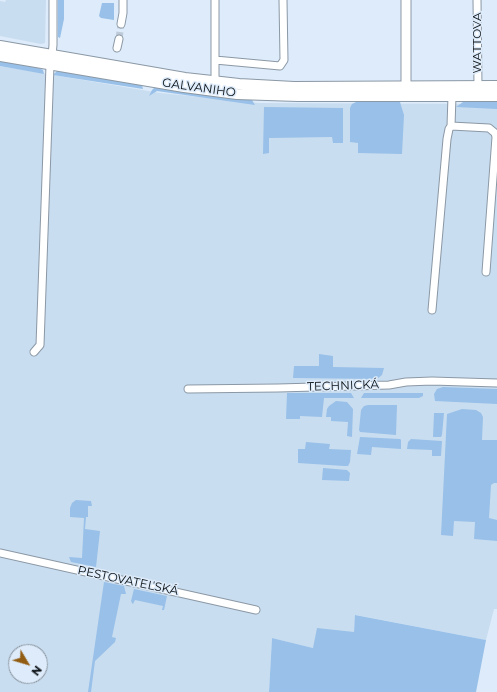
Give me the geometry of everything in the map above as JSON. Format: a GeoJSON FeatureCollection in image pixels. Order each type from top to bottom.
{"type":"FeatureCollection","features":[{"type":"Feature","properties":{"kind":"main road","name":"GALVANIHO"},"geometry":{"type":"LineString","coordinates":[[0,46],[51,60],[184,87],[231,93],[298,96],[497,96]]}},
{"type":"Feature","properties":{"kind":"main road","name":"GALVANIHO"},"geometry":{"type":"LineString","coordinates":[[0,56],[51,60],[215,82],[275,86],[497,86]]}},
{"type":"Feature","properties":{"kind":"main road"},"geometry":{"type":"LineString","coordinates":[[400,96],[406,87]]}},
{"type":"Feature","properties":{"kind":"street"},"geometry":{"type":"LineString","coordinates":[[34,352],[40,345],[51,60],[53,45],[53,0]]}},
{"type":"Feature","properties":{"kind":"street"},"geometry":{"type":"LineString","coordinates":[[121,24],[123,0]]}},
{"type":"Feature","properties":{"kind":"street","name":"GALVANIHO"},"geometry":{"type":"LineString","coordinates":[[215,0],[215,82]]}},
{"type":"Feature","properties":{"kind":"street"},"geometry":{"type":"LineString","coordinates":[[215,60],[280,66],[284,60],[283,0]]}},
{"type":"Feature","properties":{"kind":"street"},"geometry":{"type":"LineString","coordinates":[[406,0],[406,87]]}},
{"type":"Feature","properties":{"kind":"street","name":"WATTOVA"},"geometry":{"type":"LineString","coordinates":[[477,0],[478,86]]}},
{"type":"Feature","properties":{"kind":"street"},"geometry":{"type":"LineString","coordinates":[[117,48],[119,39]]}},
{"type":"Feature","properties":{"kind":"street"},"geometry":{"type":"LineString","coordinates":[[432,310],[445,159],[448,134],[451,126],[452,96]]}},
{"type":"Feature","properties":{"kind":"street"},"geometry":{"type":"LineString","coordinates":[[451,126],[489,128],[495,133],[496,137],[486,272]]}},
{"type":"Feature","properties":{"kind":"street","name":"TECHNICKÁ"},"geometry":{"type":"LineString","coordinates":[[188,388],[278,388],[389,385],[426,381],[497,383]]}},
{"type":"Feature","properties":{"kind":"street","name":"PESTOVATEĽSKÁ"},"geometry":{"type":"LineString","coordinates":[[0,553],[256,610]]}},
{"type":"Feature","properties":{"kind":"shaded area"},"geometry":{"type":"Polygon","coordinates":[[[6,0],[46,0],[45,43],[41,44],[0,36],[0,1],[5,2],[6,0]]]}},
{"type":"Feature","properties":{"kind":"shaded area"},"geometry":{"type":"Polygon","coordinates":[[[58,0],[64,0],[64,19],[60,38],[58,37],[58,0]]]}},
{"type":"Feature","properties":{"kind":"shaded area"},"geometry":{"type":"Polygon","coordinates":[[[102,3],[114,3],[114,20],[101,18],[99,16],[102,3]]]}},
{"type":"Feature","properties":{"kind":"shaded area"},"geometry":{"type":"Polygon","coordinates":[[[0,61],[39,68],[43,70],[44,74],[0,66],[0,61]]]}},
{"type":"Feature","properties":{"kind":"shaded area"},"geometry":{"type":"Polygon","coordinates":[[[0,66],[160,93],[259,103],[497,104],[497,609],[494,609],[486,640],[356,615],[354,632],[313,648],[272,638],[269,692],[0,692],[0,66]]]}},
{"type":"Feature","properties":{"kind":"shaded area"},"geometry":{"type":"Polygon","coordinates":[[[57,71],[142,85],[143,89],[53,75],[57,71]]]}},
{"type":"Feature","properties":{"kind":"shaded area"},"geometry":{"type":"Polygon","coordinates":[[[155,87],[252,100],[255,105],[157,91],[149,96],[155,87]]]}},
{"type":"Feature","properties":{"kind":"shaded area"},"geometry":{"type":"Polygon","coordinates":[[[497,101],[497,109],[456,107],[463,102],[497,101]]]}},
{"type":"Feature","properties":{"kind":"shaded area"},"geometry":{"type":"Polygon","coordinates":[[[356,102],[400,102],[404,115],[402,154],[358,153],[358,143],[350,142],[350,108],[352,104],[356,102]]]}},
{"type":"Feature","properties":{"kind":"shaded area"},"geometry":{"type":"Polygon","coordinates":[[[264,107],[343,108],[343,143],[333,143],[332,137],[269,138],[269,153],[263,154],[264,107]]]}},
{"type":"Feature","properties":{"kind":"shaded area"},"geometry":{"type":"Polygon","coordinates":[[[319,354],[333,356],[333,367],[384,368],[382,375],[377,379],[293,378],[294,366],[319,366],[319,354]]]}},
{"type":"Feature","properties":{"kind":"shaded area"},"geometry":{"type":"Polygon","coordinates":[[[443,387],[497,389],[497,404],[435,401],[434,394],[437,389],[443,387]]]}},
{"type":"Feature","properties":{"kind":"shaded area"},"geometry":{"type":"Polygon","coordinates":[[[287,393],[351,393],[354,398],[324,398],[322,417],[300,416],[300,419],[286,419],[287,393]]]}},
{"type":"Feature","properties":{"kind":"shaded area"},"geometry":{"type":"Polygon","coordinates":[[[364,393],[423,393],[423,396],[419,398],[361,398],[364,393]]]}},
{"type":"Feature","properties":{"kind":"shaded area"},"geometry":{"type":"Polygon","coordinates":[[[336,401],[347,402],[353,409],[352,437],[347,436],[348,422],[331,421],[331,417],[326,417],[327,409],[336,401]]]}},
{"type":"Feature","properties":{"kind":"shaded area"},"geometry":{"type":"Polygon","coordinates":[[[397,405],[396,435],[360,432],[361,410],[364,406],[397,405]]]}},
{"type":"Feature","properties":{"kind":"shaded area"},"geometry":{"type":"Polygon","coordinates":[[[462,409],[476,410],[481,413],[483,417],[482,440],[497,440],[497,483],[491,485],[489,518],[497,520],[497,541],[474,539],[475,522],[454,521],[453,536],[441,535],[447,414],[462,409]]]}},
{"type":"Feature","properties":{"kind":"shaded area"},"geometry":{"type":"Polygon","coordinates":[[[434,413],[444,413],[441,437],[433,437],[434,413]]]}},
{"type":"Feature","properties":{"kind":"shaded area"},"geometry":{"type":"Polygon","coordinates":[[[360,437],[400,439],[401,449],[372,447],[371,455],[357,454],[360,437]]]}},
{"type":"Feature","properties":{"kind":"shaded area"},"geometry":{"type":"Polygon","coordinates":[[[411,439],[442,441],[441,456],[432,456],[432,450],[407,449],[408,442],[411,439]]]}},
{"type":"Feature","properties":{"kind":"shaded area"},"geometry":{"type":"Polygon","coordinates":[[[306,442],[330,444],[329,449],[351,450],[350,462],[348,466],[298,463],[298,449],[305,449],[306,442]]]}},
{"type":"Feature","properties":{"kind":"shaded area"},"geometry":{"type":"Polygon","coordinates":[[[323,468],[347,470],[350,473],[349,481],[322,480],[323,468]]]}},
{"type":"Feature","properties":{"kind":"shaded area"},"geometry":{"type":"Polygon","coordinates":[[[76,500],[91,501],[92,506],[88,506],[88,517],[86,517],[85,529],[100,531],[96,567],[71,562],[69,557],[82,558],[84,518],[70,517],[70,508],[72,503],[76,500]]]}},
{"type":"Feature","properties":{"kind":"shaded area"},"geometry":{"type":"Polygon","coordinates":[[[104,582],[124,586],[126,594],[121,594],[112,637],[116,638],[115,642],[95,661],[91,692],[88,692],[104,582]]]}},
{"type":"Feature","properties":{"kind":"shaded area"},"geometry":{"type":"Polygon","coordinates":[[[134,589],[167,596],[164,610],[162,610],[163,606],[135,600],[133,604],[131,601],[134,589]]]}},
{"type":"Feature","properties":{"kind":"shaded area"},"geometry":{"type":"Polygon","coordinates":[[[355,615],[486,640],[476,692],[269,692],[272,638],[313,648],[317,628],[354,632],[355,615]]]}},
{"type":"Feature","properties":{"kind":"tunnel"},"geometry":{"type":"LineString","coordinates":[[119,39],[121,24]]}}]}
